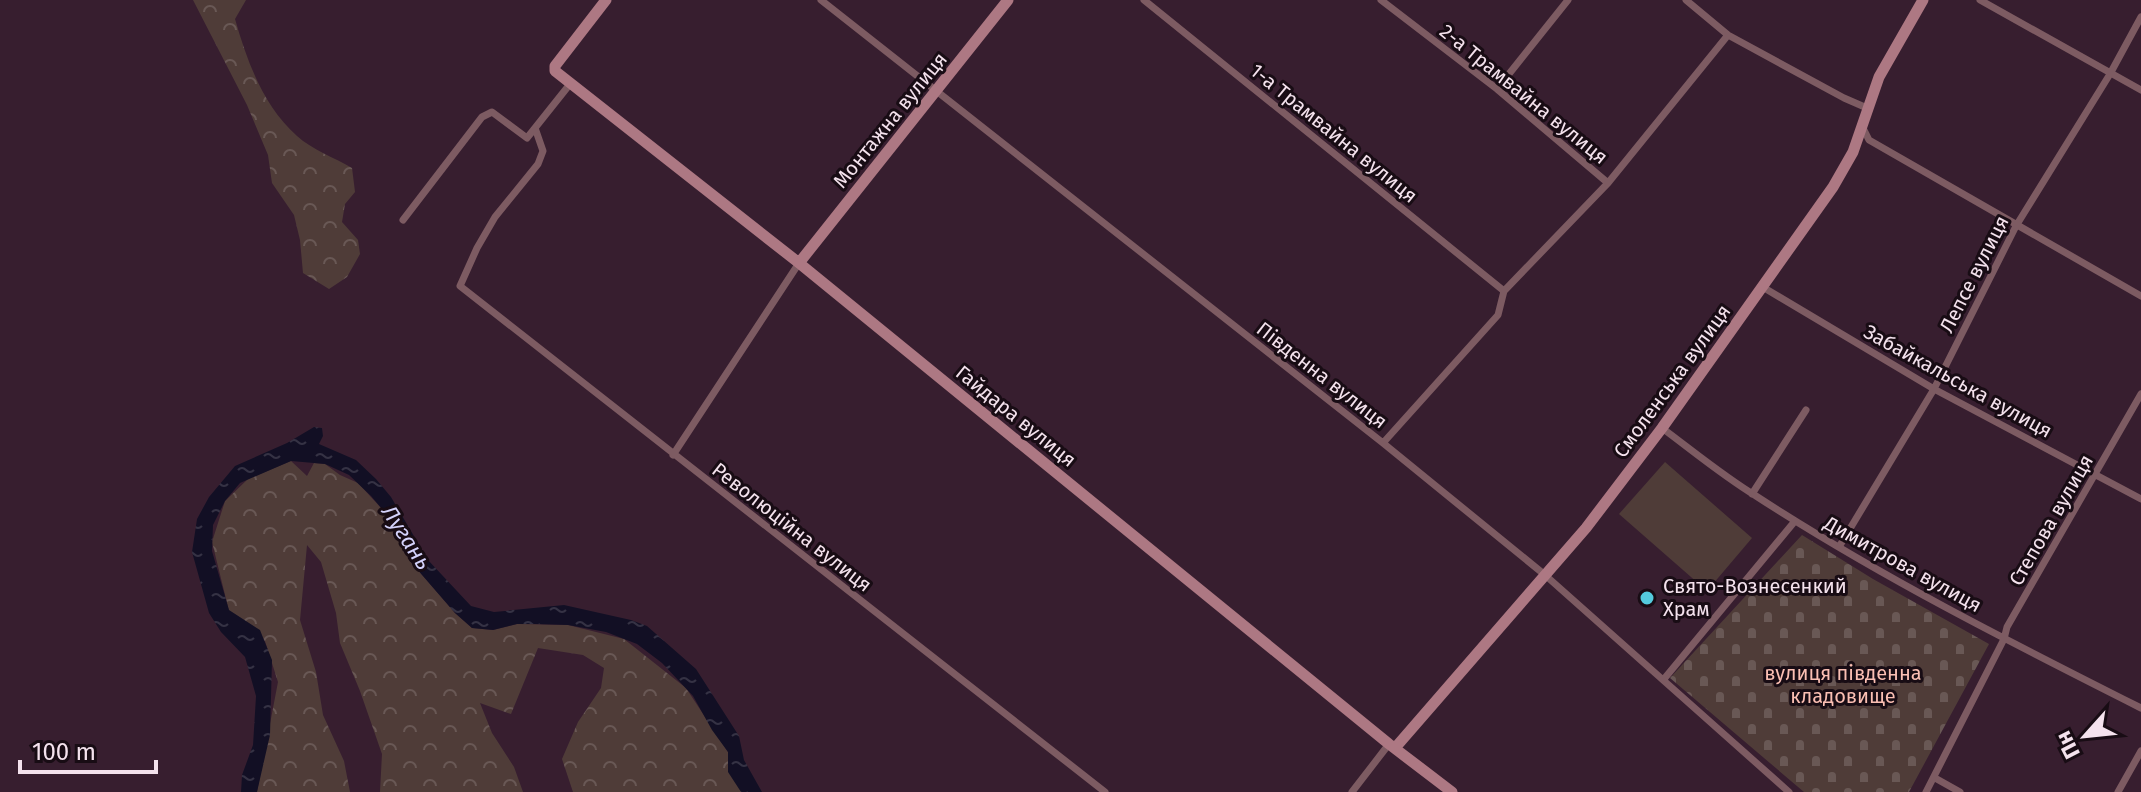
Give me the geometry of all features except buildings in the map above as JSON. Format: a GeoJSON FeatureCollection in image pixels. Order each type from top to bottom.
{"type":"FeatureCollection","features":[{"type":"Feature","properties":{"kind":"street","name":"Гайдара вулиця"},"geometry":{"type":"LineString","coordinates":[[606,0],[555,66],[555,71],[799,263],[1452,792]]}},
{"type":"Feature","properties":{"kind":"street","name":"Південна вулиця"},"geometry":{"type":"LineString","coordinates":[[821,0],[1383,443],[1545,575],[1789,792]]}},
{"type":"Feature","properties":{"kind":"street","name":"Монтажна вулиця"},"geometry":{"type":"LineString","coordinates":[[799,263],[1008,0]]}},
{"type":"Feature","properties":{"kind":"street","name":"1-а Трамвайна вулиця"},"geometry":{"type":"LineString","coordinates":[[1144,0],[1504,291]]}},
{"type":"Feature","properties":{"kind":"street","name":"2-а Трамвайна вулиця"},"geometry":{"type":"LineString","coordinates":[[1381,0],[1497,89],[1608,183]]}},
{"type":"Feature","properties":{"kind":"street"},"geometry":{"type":"LineString","coordinates":[[1497,89],[1568,0]]}},
{"type":"Feature","properties":{"kind":"street"},"geometry":{"type":"LineString","coordinates":[[1686,0],[1728,35],[1867,108]]}},
{"type":"Feature","properties":{"kind":"street","name":"Смоленська вулиця"},"geometry":{"type":"LineString","coordinates":[[1392,746],[1586,528],[1662,428],[1844,171],[1890,55],[1923,0]]}},
{"type":"Feature","properties":{"kind":"street"},"geometry":{"type":"LineString","coordinates":[[1980,0],[2141,90]]}},
{"type":"Feature","properties":{"kind":"street","name":"Лепсе вулиця"},"geometry":{"type":"LineString","coordinates":[[1839,547],[1934,389],[2016,226],[2110,74],[2141,17]]}},
{"type":"Feature","properties":{"kind":"street"},"geometry":{"type":"LineString","coordinates":[[1383,443],[1498,315],[1504,291],[1608,183],[1728,35]]}},
{"type":"Feature","properties":{"kind":"street"},"geometry":{"type":"LineString","coordinates":[[403,220],[482,117],[492,112],[527,138],[570,84]]}},
{"type":"Feature","properties":{"kind":"street"},"geometry":{"type":"LineString","coordinates":[[1862,126],[1869,140],[2141,296]]}},
{"type":"Feature","properties":{"kind":"street","name":"Революційна вулиця"},"geometry":{"type":"LineString","coordinates":[[535,128],[543,151],[538,164],[495,217],[460,286],[1105,792]]}},
{"type":"Feature","properties":{"kind":"street"},"geometry":{"type":"LineString","coordinates":[[673,455],[799,263]]}},
{"type":"Feature","properties":{"kind":"street","name":"Забайкальська вулиця"},"geometry":{"type":"LineString","coordinates":[[1761,286],[1934,389],[2141,499]]}},
{"type":"Feature","properties":{"kind":"street","name":"Степова вулиця"},"geometry":{"type":"LineString","coordinates":[[1926,792],[2004,639],[2007,627],[2141,394]]}},
{"type":"Feature","properties":{"kind":"street"},"geometry":{"type":"LineString","coordinates":[[1752,494],[1806,410]]}},
{"type":"Feature","properties":{"kind":"street","name":"Димитрова вулиця"},"geometry":{"type":"LineString","coordinates":[[1662,428],[1752,494],[1839,547],[2004,639],[2141,708]]}},
{"type":"Feature","properties":{"kind":"street"},"geometry":{"type":"LineString","coordinates":[[1664,679],[1795,521]]}},
{"type":"Feature","properties":{"kind":"street"},"geometry":{"type":"LineString","coordinates":[[1352,792],[1392,746]]}},
{"type":"Feature","properties":{"kind":"street"},"geometry":{"type":"LineString","coordinates":[[2118,792],[2141,751]]}},
{"type":"Feature","properties":{"kind":"street"},"geometry":{"type":"LineString","coordinates":[[1935,778],[1960,792]]}},
{"type":"Feature","properties":{"kind":"green space"},"geometry":{"type":"Polygon","coordinates":[[[193,0],[246,0],[235,19],[251,67],[266,97],[285,124],[303,141],[352,168],[355,192],[345,204],[342,222],[358,240],[360,254],[347,277],[329,289],[303,273],[294,215],[272,183],[268,155],[247,105],[193,0]]]}},
{"type":"Feature","properties":{"kind":"green space"},"geometry":{"type":"Polygon","coordinates":[[[291,461],[307,476],[314,463],[325,464],[358,483],[382,509],[410,561],[472,628],[493,630],[517,624],[568,625],[624,639],[686,688],[728,752],[741,792],[573,792],[562,759],[578,722],[601,688],[604,668],[583,655],[538,648],[511,714],[480,703],[492,733],[514,767],[523,792],[380,792],[382,754],[340,643],[336,613],[321,562],[307,545],[300,620],[316,672],[323,715],[344,761],[350,792],[257,792],[278,682],[265,641],[229,611],[212,542],[225,501],[248,479],[291,461]]]}},
{"type":"Feature","properties":{"kind":"green space"},"geometry":{"type":"Polygon","coordinates":[[[1665,462],[1752,538],[1707,591],[1619,514],[1665,462]]]}},
{"type":"Feature","properties":{"kind":"green space","name":"вулиця південна кладовище"},"geometry":{"type":"Polygon","coordinates":[[[1802,535],[1989,644],[1909,792],[1804,792],[1670,678],[1802,535]]]}},
{"type":"Feature","properties":{"kind":"water","name":"Лугань"},"geometry":{"type":"Polygon","coordinates":[[[314,427],[322,428],[323,436],[319,444],[356,460],[376,479],[391,497],[428,560],[471,606],[494,612],[564,605],[647,626],[696,669],[739,736],[744,760],[762,792],[741,792],[728,772],[728,752],[693,696],[662,663],[637,644],[606,632],[568,625],[517,624],[493,630],[472,628],[410,561],[382,509],[349,475],[325,464],[291,461],[240,483],[225,501],[213,525],[212,551],[229,610],[260,630],[272,660],[270,735],[257,792],[241,792],[242,775],[253,745],[256,696],[245,657],[221,632],[209,613],[192,552],[197,519],[209,497],[235,466],[314,427]]]}},
{"type":"Feature","properties":{"kind":"place","name":"Свято-Вознесенкий Храм"},"geometry":{"type":"Point","coordinates":[1647,598]}}]}
